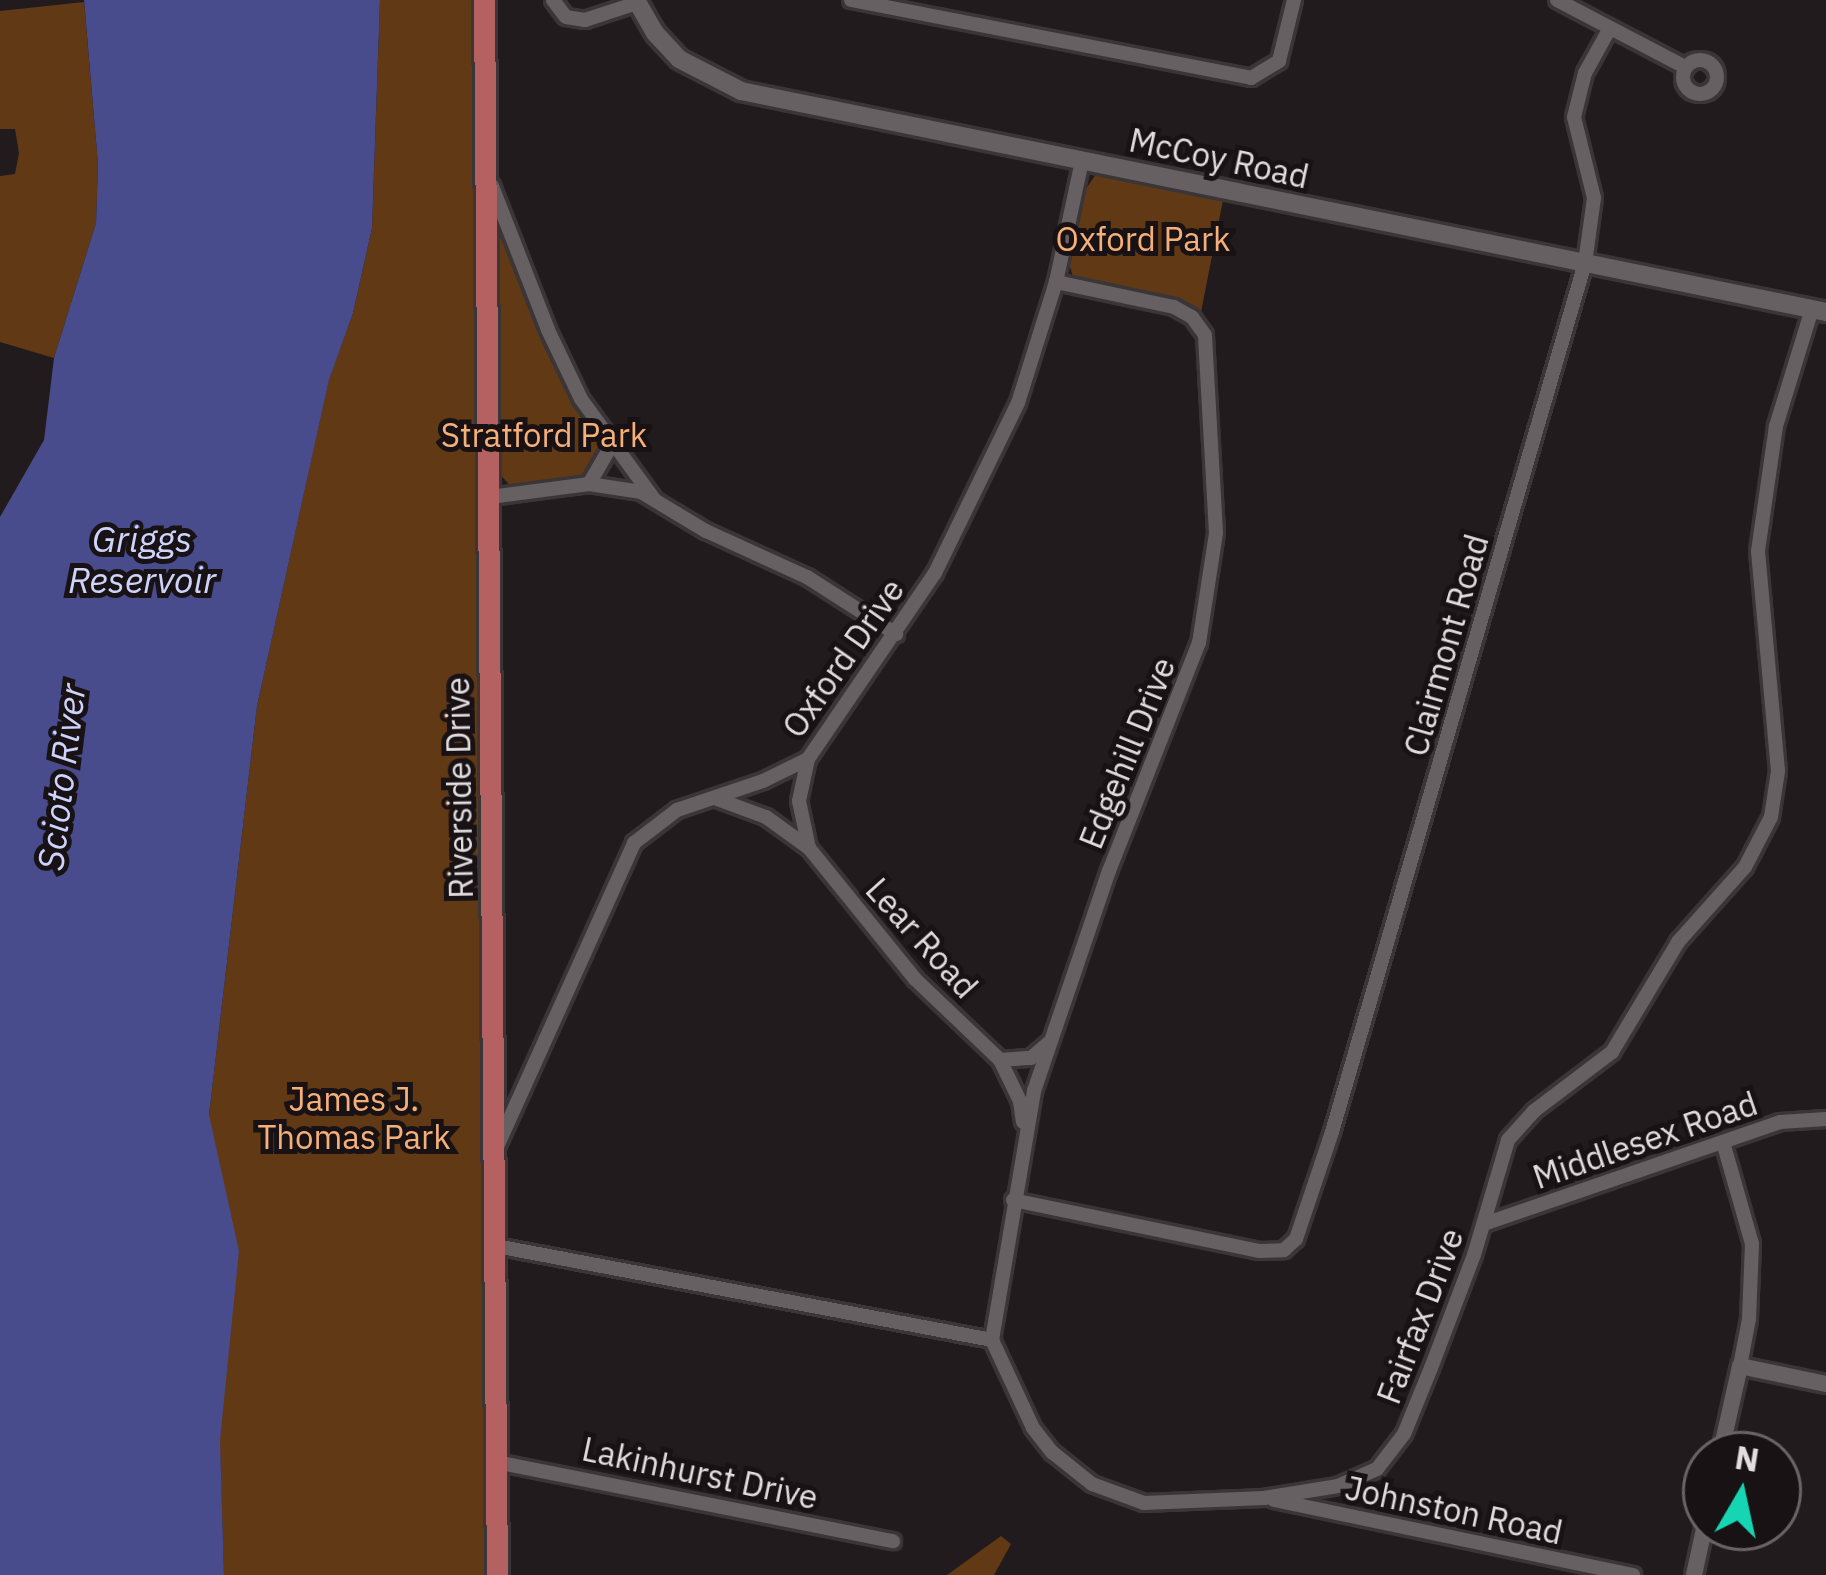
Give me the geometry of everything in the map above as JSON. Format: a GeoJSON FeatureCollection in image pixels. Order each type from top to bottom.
{"type":"FeatureCollection","features":[{"type":"Feature","properties":{"kind":"main road","name":"Riverside Drive"},"geometry":{"type":"LineString","coordinates":[[484,0],[496,1575]]}},
{"type":"Feature","properties":{"kind":"main road","name":"McCoy Road"},"geometry":{"type":"LineString","coordinates":[[636,2],[655,34],[679,59],[722,84],[1819,310]]}},
{"type":"Feature","properties":{"kind":"street"},"geometry":{"type":"LineString","coordinates":[[553,0],[560,14],[572,19],[636,2]]}},
{"type":"Feature","properties":{"kind":"street"},"geometry":{"type":"LineString","coordinates":[[851,0],[1234,77],[1267,72],[1285,46],[1294,0]]}},
{"type":"Feature","properties":{"kind":"street"},"geometry":{"type":"LineString","coordinates":[[1557,0],[1685,67]]}},
{"type":"Feature","properties":{"kind":"street","name":"Clairmont Road"},"geometry":{"type":"LineString","coordinates":[[1012,1199],[1260,1251],[1284,1250],[1296,1239],[1585,263],[1594,198],[1574,117],[1585,74],[1610,28]]}},
{"type":"Feature","properties":{"kind":"street","name":"Oxford Drive"},"geometry":{"type":"LineString","coordinates":[[496,1149],[634,843],[677,810],[808,759],[896,634],[957,533],[1018,403],[1056,282],[1082,161]]}},
{"type":"Feature","properties":{"kind":"street"},"geometry":{"type":"LineString","coordinates":[[485,170],[548,330],[610,446],[654,499]]}},
{"type":"Feature","properties":{"kind":"street","name":"Edgehill Drive"},"geometry":{"type":"LineString","coordinates":[[992,1340],[1024,1130],[1048,1042],[1199,643],[1216,532],[1205,334],[1192,317],[1174,307],[1056,282]]}},
{"type":"Feature","properties":{"kind":"street","name":"Fairfax Drive"},"geometry":{"type":"LineString","coordinates":[[992,1340],[1033,1428],[1070,1469],[1092,1484],[1144,1503],[1264,1498],[1346,1484],[1392,1454],[1484,1224],[1508,1140],[1534,1111],[1592,1073],[1612,1052],[1653,978],[1745,867],[1771,818],[1778,771],[1758,551],[1776,426],[1819,310]]}},
{"type":"Feature","properties":{"kind":"street"},"geometry":{"type":"LineString","coordinates":[[589,484],[610,446]]}},
{"type":"Feature","properties":{"kind":"street"},"geometry":{"type":"LineString","coordinates":[[490,497],[589,484],[622,486],[807,577],[896,634]]}},
{"type":"Feature","properties":{"kind":"street"},"geometry":{"type":"LineString","coordinates":[[808,759],[799,800],[809,848]]}},
{"type":"Feature","properties":{"kind":"street","name":"Lear Road"},"geometry":{"type":"LineString","coordinates":[[712,798],[766,817],[809,848],[915,979],[1000,1060],[1020,1101],[1024,1130]]}},
{"type":"Feature","properties":{"kind":"street"},"geometry":{"type":"LineString","coordinates":[[1000,1060],[1030,1058],[1048,1042]]}},
{"type":"Feature","properties":{"kind":"street","name":"Middlesex Road"},"geometry":{"type":"LineString","coordinates":[[1484,1224],[1780,1122],[1826,1119]]}},
{"type":"Feature","properties":{"kind":"street"},"geometry":{"type":"LineString","coordinates":[[1723,1142],[1752,1244],[1749,1319],[1725,1431]]}},
{"type":"Feature","properties":{"kind":"street"},"geometry":{"type":"LineString","coordinates":[[496,1246],[992,1340]]}},
{"type":"Feature","properties":{"kind":"street"},"geometry":{"type":"LineString","coordinates":[[1740,1366],[1826,1384]]}},
{"type":"Feature","properties":{"kind":"street","name":"Lakinhurst Drive"},"geometry":{"type":"LineString","coordinates":[[496,1462],[893,1540]]}},
{"type":"Feature","properties":{"kind":"street","name":"Johnston Road"},"geometry":{"type":"LineString","coordinates":[[1264,1498],[1633,1575]]}},
{"type":"Feature","properties":{"kind":"green space","name":"James J. Thomas Park"},"geometry":{"type":"Polygon","coordinates":[[[380,0],[484,0],[497,1575],[224,1575],[209,1115],[257,706],[329,379],[353,313],[372,228],[380,0]]]}},
{"type":"Feature","properties":{"kind":"green space"},"geometry":{"type":"Polygon","coordinates":[[[84,2],[98,164],[96,223],[54,358],[0,342],[0,176],[15,174],[19,153],[15,129],[0,129],[0,11],[84,2]]]}},
{"type":"Feature","properties":{"kind":"green space","name":"Oxford Park"},"geometry":{"type":"Polygon","coordinates":[[[1096,174],[1223,200],[1200,317],[1073,277],[1068,260],[1081,196],[1096,174]]]}},
{"type":"Feature","properties":{"kind":"green space","name":"Stratford Park"},"geometry":{"type":"Polygon","coordinates":[[[497,237],[506,239],[560,369],[604,445],[585,480],[512,488],[499,473],[497,237]]]}},
{"type":"Feature","properties":{"kind":"green space"},"geometry":{"type":"Polygon","coordinates":[[[1001,1536],[1011,1544],[994,1575],[947,1575],[1001,1536]]]}},
{"type":"Feature","properties":{"kind":"water","name":"Griggs Reservoir"},"geometry":{"type":"Polygon","coordinates":[[[84,0],[380,0],[372,228],[353,313],[329,380],[257,706],[209,1115],[239,1251],[220,1440],[224,1575],[0,1575],[0,517],[44,440],[54,358],[96,223],[98,164],[84,0]]]}},
{"type":"Feature","properties":{"kind":"water label","name":"Scioto River"},"geometry":{"type":"Point","coordinates":[61,777]}}]}
